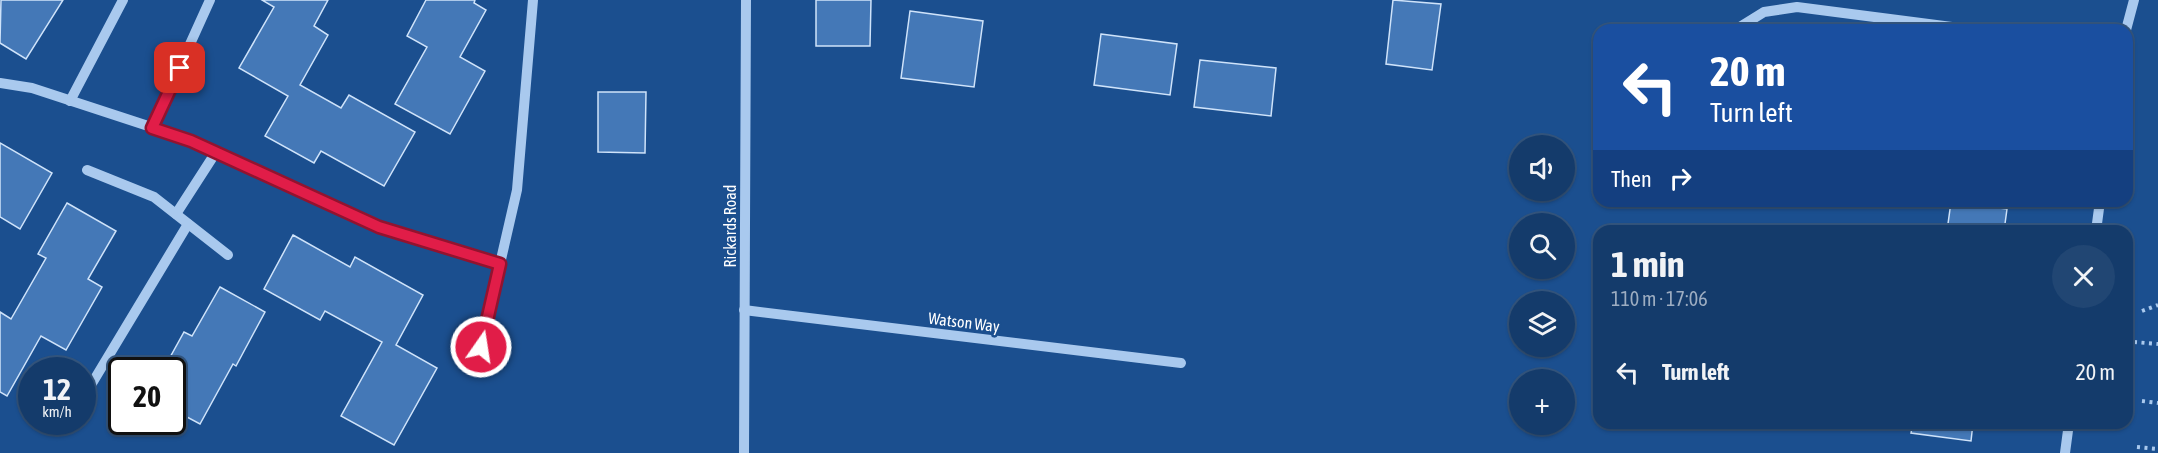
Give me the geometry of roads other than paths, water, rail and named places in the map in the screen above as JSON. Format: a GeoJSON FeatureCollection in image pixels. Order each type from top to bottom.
{"type":"FeatureCollection","features":[{"type":"Feature","properties":{"kind":"street"},"geometry":{"type":"LineString","coordinates":[[70,101],[123,0]]}},
{"type":"Feature","properties":{"kind":"street"},"geometry":{"type":"LineString","coordinates":[[152,128],[210,0]]}},
{"type":"Feature","properties":{"kind":"street"},"geometry":{"type":"LineString","coordinates":[[476,368],[517,190],[533,0]]}},
{"type":"Feature","properties":{"kind":"street","name":"Rickards Road"},"geometry":{"type":"LineString","coordinates":[[744,453],[746,0]]}},
{"type":"Feature","properties":{"kind":"street"},"geometry":{"type":"LineString","coordinates":[[2128,24],[2134,0]]}},
{"type":"Feature","properties":{"kind":"street"},"geometry":{"type":"LineString","coordinates":[[1745,24],[1764,12],[1797,7],[1929,24]]}},
{"type":"Feature","properties":{"kind":"street"},"geometry":{"type":"LineString","coordinates":[[0,83],[32,88],[191,141],[379,227],[500,264]]}},
{"type":"Feature","properties":{"kind":"street"},"geometry":{"type":"LineString","coordinates":[[176,214],[216,152]]}},
{"type":"Feature","properties":{"kind":"street"},"geometry":{"type":"LineString","coordinates":[[87,170],[154,197],[228,255]]}},
{"type":"Feature","properties":{"kind":"street"},"geometry":{"type":"LineString","coordinates":[[2097,225],[2099,207]]}},
{"type":"Feature","properties":{"kind":"street"},"geometry":{"type":"LineString","coordinates":[[96,377],[188,224]]}},
{"type":"Feature","properties":{"kind":"street","name":"Watson Way"},"geometry":{"type":"LineString","coordinates":[[744,310],[1181,363]]}},
{"type":"Feature","properties":{"kind":"street"},"geometry":{"type":"LineString","coordinates":[[2065,453],[2068,429]]}}]}
